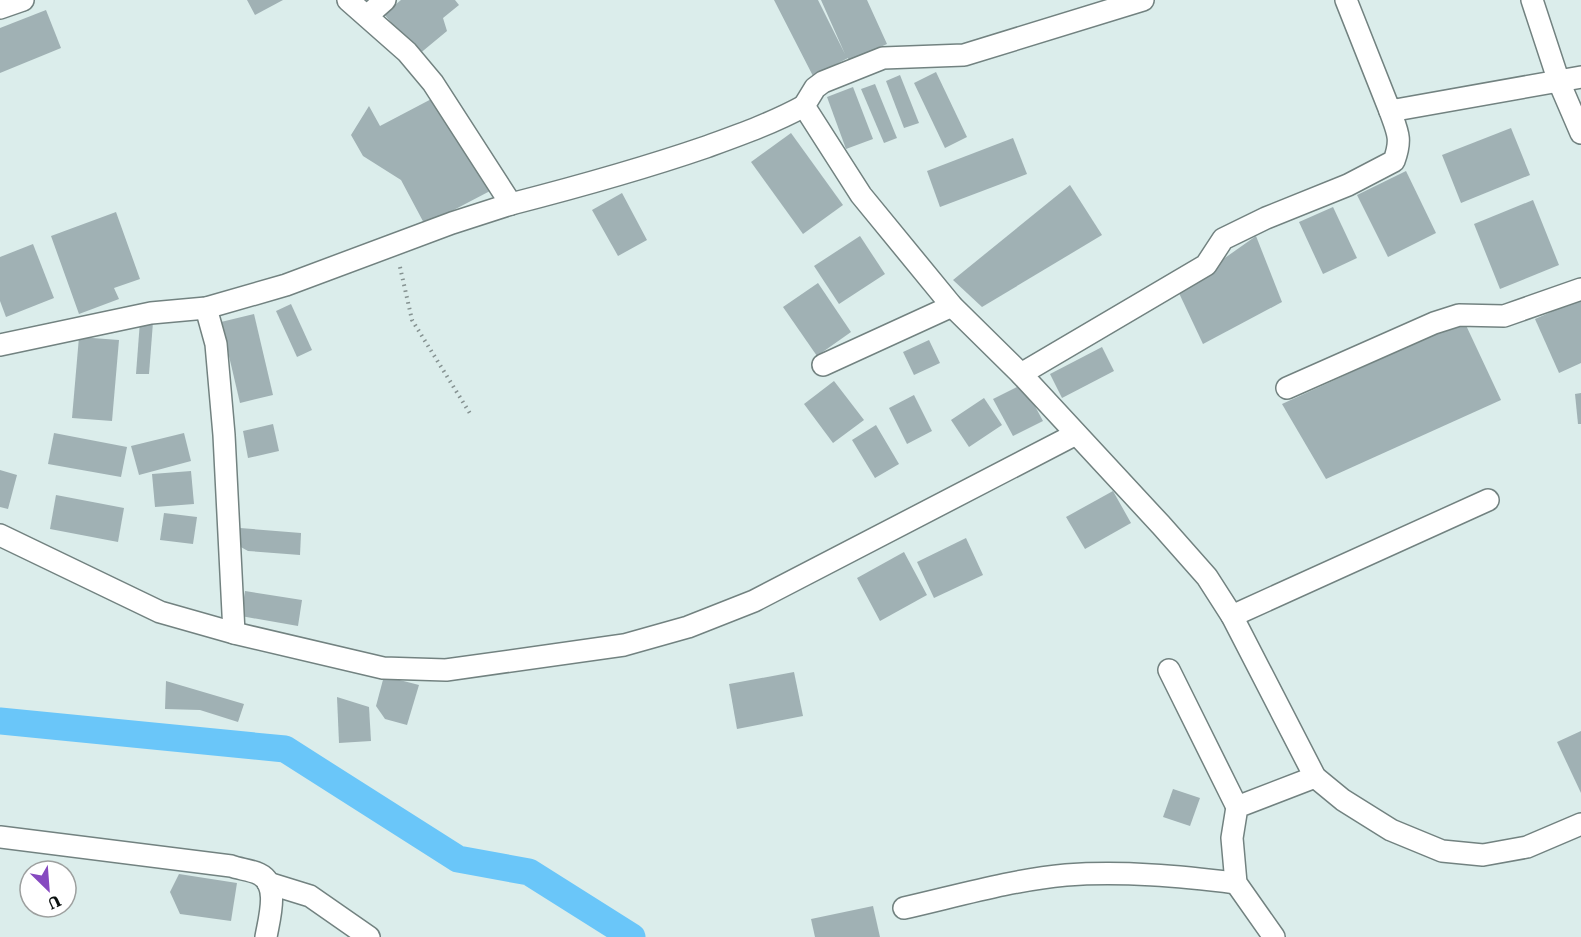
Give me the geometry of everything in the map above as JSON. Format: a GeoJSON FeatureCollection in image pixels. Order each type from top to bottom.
{"type":"FeatureCollection","features":[{"type":"Feature","properties":{"kind":"street"},"geometry":{"type":"LineString","coordinates":[[0,8],[23,0]]}},
{"type":"Feature","properties":{"kind":"street"},"geometry":{"type":"LineString","coordinates":[[348,0],[407,52],[433,83],[512,204]]}},
{"type":"Feature","properties":{"kind":"street"},"geometry":{"type":"LineString","coordinates":[[368,16],[385,0]]}},
{"type":"Feature","properties":{"kind":"street"},"geometry":{"type":"LineString","coordinates":[[0,345],[151,314],[206,308],[286,285],[512,204],[585,186],[655,165],[747,132],[804,106],[814,88],[823,82],[884,58],[964,55],[1143,0]]}},
{"type":"Feature","properties":{"kind":"street"},"geometry":{"type":"LineString","coordinates":[[1021,374],[1206,265],[1222,239],[1266,218],[1348,185],[1394,161],[1399,146],[1398,133],[1346,0]]}},
{"type":"Feature","properties":{"kind":"street"},"geometry":{"type":"LineString","coordinates":[[1532,0],[1559,82],[1581,133]]}},
{"type":"Feature","properties":{"kind":"street"},"geometry":{"type":"LineString","coordinates":[[1390,111],[1581,77]]}},
{"type":"Feature","properties":{"kind":"street"},"geometry":{"type":"LineString","coordinates":[[804,106],[861,195],[952,306],[1021,374],[1207,577],[1232,616],[1315,777],[1343,800],[1391,830],[1442,850],[1483,855],[1527,847],[1581,824]]}},
{"type":"Feature","properties":{"kind":"street"},"geometry":{"type":"LineString","coordinates":[[1287,388],[1434,323],[1459,315],[1504,316],[1581,289]]}},
{"type":"Feature","properties":{"kind":"street"},"geometry":{"type":"LineString","coordinates":[[823,365],[952,306]]}},
{"type":"Feature","properties":{"kind":"street"},"geometry":{"type":"LineString","coordinates":[[206,308],[216,344],[224,435],[234,633]]}},
{"type":"Feature","properties":{"kind":"street"},"geometry":{"type":"LineString","coordinates":[[0,535],[160,612],[234,633],[383,668],[446,670],[624,645],[688,627],[754,601],[1076,434]]}},
{"type":"Feature","properties":{"kind":"street"},"geometry":{"type":"LineString","coordinates":[[1232,616],[1488,500]]}},
{"type":"Feature","properties":{"kind":"street"},"geometry":{"type":"LineString","coordinates":[[1168,670],[1237,807],[1232,838],[1236,884],[1274,937]]}},
{"type":"Feature","properties":{"kind":"street"},"geometry":{"type":"LineString","coordinates":[[1237,807],[1315,777]]}},
{"type":"Feature","properties":{"kind":"street"},"geometry":{"type":"LineString","coordinates":[[0,837],[231,866],[260,874],[268,883],[272,895],[266,937]]}},
{"type":"Feature","properties":{"kind":"street"},"geometry":{"type":"LineString","coordinates":[[904,908],[1065,875],[1175,876],[1236,884]]}},
{"type":"Feature","properties":{"kind":"street"},"geometry":{"type":"LineString","coordinates":[[268,883],[310,896],[369,937]]}},
{"type":"Feature","properties":{"kind":"path"},"geometry":{"type":"LineString","coordinates":[[395,246],[412,320],[471,415]]}},
{"type":"Feature","properties":{"kind":"building"},"geometry":{"type":"Polygon","coordinates":[[[247,0],[283,0],[255,15],[247,0]]]}},
{"type":"Feature","properties":{"kind":"building"},"geometry":{"type":"Polygon","coordinates":[[[401,0],[455,0],[459,5],[443,18],[447,31],[418,55],[384,14],[401,0]]]}},
{"type":"Feature","properties":{"kind":"building"},"geometry":{"type":"Polygon","coordinates":[[[774,0],[818,0],[845,54],[821,0],[867,0],[887,44],[849,61],[848,58],[813,76],[774,0]]]}},
{"type":"Feature","properties":{"kind":"building"},"geometry":{"type":"Polygon","coordinates":[[[46,10],[61,48],[0,73],[0,28],[46,10]]]}},
{"type":"Feature","properties":{"kind":"building"},"geometry":{"type":"Polygon","coordinates":[[[936,72],[967,137],[945,148],[914,83],[936,72]]]}},
{"type":"Feature","properties":{"kind":"building"},"geometry":{"type":"Polygon","coordinates":[[[900,75],[919,123],[904,128],[886,81],[900,75]]]}},
{"type":"Feature","properties":{"kind":"building"},"geometry":{"type":"Polygon","coordinates":[[[875,84],[897,138],[884,143],[861,89],[875,84]]]}},
{"type":"Feature","properties":{"kind":"building"},"geometry":{"type":"Polygon","coordinates":[[[853,87],[873,139],[846,149],[827,97],[853,87]]]}},
{"type":"Feature","properties":{"kind":"building"},"geometry":{"type":"Polygon","coordinates":[[[439,95],[490,191],[425,225],[401,180],[363,156],[351,135],[369,106],[380,126],[439,95]]]}},
{"type":"Feature","properties":{"kind":"building"},"geometry":{"type":"Polygon","coordinates":[[[1511,128],[1530,175],[1461,203],[1442,155],[1511,128]]]}},
{"type":"Feature","properties":{"kind":"building"},"geometry":{"type":"Polygon","coordinates":[[[791,133],[843,205],[803,234],[751,162],[791,133]]]}},
{"type":"Feature","properties":{"kind":"building"},"geometry":{"type":"Polygon","coordinates":[[[1013,138],[1027,174],[940,207],[927,171],[1013,138]]]}},
{"type":"Feature","properties":{"kind":"building"},"geometry":{"type":"Polygon","coordinates":[[[1406,171],[1436,233],[1388,257],[1357,195],[1406,171]]]}},
{"type":"Feature","properties":{"kind":"building"},"geometry":{"type":"Polygon","coordinates":[[[1070,185],[1102,235],[982,307],[953,280],[1070,185]]]}},
{"type":"Feature","properties":{"kind":"building"},"geometry":{"type":"Polygon","coordinates":[[[622,193],[647,240],[618,256],[592,210],[622,193]]]}},
{"type":"Feature","properties":{"kind":"building"},"geometry":{"type":"Polygon","coordinates":[[[1533,200],[1559,265],[1500,289],[1474,224],[1533,200]]]}},
{"type":"Feature","properties":{"kind":"building"},"geometry":{"type":"Polygon","coordinates":[[[1333,207],[1357,258],[1323,274],[1299,222],[1333,207]]]}},
{"type":"Feature","properties":{"kind":"building"},"geometry":{"type":"Polygon","coordinates":[[[116,212],[140,279],[114,288],[119,299],[79,314],[51,236],[116,212]]]}},
{"type":"Feature","properties":{"kind":"building"},"geometry":{"type":"Polygon","coordinates":[[[860,236],[885,274],[839,304],[814,266],[860,236]]]}},
{"type":"Feature","properties":{"kind":"building"},"geometry":{"type":"Polygon","coordinates":[[[1256,236],[1282,302],[1203,344],[1178,291],[1256,236]]]}},
{"type":"Feature","properties":{"kind":"building"},"geometry":{"type":"Polygon","coordinates":[[[33,244],[54,298],[6,317],[0,301],[0,257],[33,244]]]}},
{"type":"Feature","properties":{"kind":"building"},"geometry":{"type":"Polygon","coordinates":[[[818,283],[851,332],[817,356],[783,307],[818,283]]]}},
{"type":"Feature","properties":{"kind":"building"},"geometry":{"type":"Polygon","coordinates":[[[1581,299],[1581,363],[1559,373],[1535,319],[1581,299]]]}},
{"type":"Feature","properties":{"kind":"building"},"geometry":{"type":"Polygon","coordinates":[[[291,304],[312,350],[297,357],[276,311],[291,304]]]}},
{"type":"Feature","properties":{"kind":"building"},"geometry":{"type":"Polygon","coordinates":[[[254,314],[273,395],[240,403],[221,322],[254,314]]]}},
{"type":"Feature","properties":{"kind":"building"},"geometry":{"type":"Polygon","coordinates":[[[140,321],[153,322],[149,374],[136,374],[140,321]]]}},
{"type":"Feature","properties":{"kind":"building"},"geometry":{"type":"Polygon","coordinates":[[[1464,321],[1501,400],[1326,479],[1282,404],[1464,321]]]}},
{"type":"Feature","properties":{"kind":"building"},"geometry":{"type":"Polygon","coordinates":[[[79,337],[119,340],[112,421],[72,418],[79,337]]]}},
{"type":"Feature","properties":{"kind":"building"},"geometry":{"type":"Polygon","coordinates":[[[929,340],[940,363],[914,375],[903,352],[929,340]]]}},
{"type":"Feature","properties":{"kind":"building"},"geometry":{"type":"Polygon","coordinates":[[[1102,347],[1114,371],[1062,398],[1050,374],[1102,347]]]}},
{"type":"Feature","properties":{"kind":"building"},"geometry":{"type":"Polygon","coordinates":[[[834,381],[864,420],[833,443],[804,404],[834,381]]]}},
{"type":"Feature","properties":{"kind":"building"},"geometry":{"type":"Polygon","coordinates":[[[1023,384],[1043,421],[1013,436],[993,399],[1023,384]]]}},
{"type":"Feature","properties":{"kind":"building"},"geometry":{"type":"Polygon","coordinates":[[[1581,393],[1581,424],[1578,424],[1575,394],[1581,393]]]}},
{"type":"Feature","properties":{"kind":"building"},"geometry":{"type":"Polygon","coordinates":[[[914,395],[932,431],[907,444],[889,408],[914,395]]]}},
{"type":"Feature","properties":{"kind":"building"},"geometry":{"type":"Polygon","coordinates":[[[984,398],[1002,425],[969,447],[951,420],[984,398]]]}},
{"type":"Feature","properties":{"kind":"building"},"geometry":{"type":"Polygon","coordinates":[[[273,424],[279,451],[248,458],[243,431],[273,424]]]}},
{"type":"Feature","properties":{"kind":"building"},"geometry":{"type":"Polygon","coordinates":[[[876,425],[899,464],[875,478],[852,440],[876,425]]]}},
{"type":"Feature","properties":{"kind":"building"},"geometry":{"type":"Polygon","coordinates":[[[54,433],[127,447],[121,477],[48,464],[54,433]]]}},
{"type":"Feature","properties":{"kind":"building"},"geometry":{"type":"Polygon","coordinates":[[[184,433],[191,461],[139,475],[131,446],[184,433]]]}},
{"type":"Feature","properties":{"kind":"building"},"geometry":{"type":"Polygon","coordinates":[[[0,470],[17,475],[8,509],[0,507],[0,470]]]}},
{"type":"Feature","properties":{"kind":"building"},"geometry":{"type":"Polygon","coordinates":[[[191,471],[194,504],[155,507],[152,474],[191,471]]]}},
{"type":"Feature","properties":{"kind":"building"},"geometry":{"type":"Polygon","coordinates":[[[1113,491],[1131,523],[1085,549],[1066,517],[1113,491]]]}},
{"type":"Feature","properties":{"kind":"building"},"geometry":{"type":"Polygon","coordinates":[[[56,495],[124,508],[118,542],[50,529],[56,495]]]}},
{"type":"Feature","properties":{"kind":"building"},"geometry":{"type":"Polygon","coordinates":[[[164,513],[197,517],[193,544],[160,540],[164,513]]]}},
{"type":"Feature","properties":{"kind":"building"},"geometry":{"type":"Polygon","coordinates":[[[240,528],[301,533],[300,555],[248,551],[239,546],[240,528]]]}},
{"type":"Feature","properties":{"kind":"building"},"geometry":{"type":"Polygon","coordinates":[[[966,538],[983,575],[934,598],[917,562],[966,538]]]}},
{"type":"Feature","properties":{"kind":"building"},"geometry":{"type":"Polygon","coordinates":[[[904,552],[927,595],[880,621],[857,578],[904,552]]]}},
{"type":"Feature","properties":{"kind":"building"},"geometry":{"type":"Polygon","coordinates":[[[245,591],[302,600],[298,626],[241,616],[245,591]]]}},
{"type":"Feature","properties":{"kind":"building"},"geometry":{"type":"Polygon","coordinates":[[[794,672],[803,716],[737,729],[729,684],[794,672]]]}},
{"type":"Feature","properties":{"kind":"building"},"geometry":{"type":"Polygon","coordinates":[[[384,676],[419,685],[407,725],[385,719],[376,706],[384,676]]]}},
{"type":"Feature","properties":{"kind":"building"},"geometry":{"type":"Polygon","coordinates":[[[166,681],[244,704],[238,722],[200,710],[165,709],[166,681]]]}},
{"type":"Feature","properties":{"kind":"building"},"geometry":{"type":"Polygon","coordinates":[[[337,697],[369,707],[371,741],[339,743],[337,697]]]}},
{"type":"Feature","properties":{"kind":"building"},"geometry":{"type":"Polygon","coordinates":[[[1581,731],[1581,793],[1557,742],[1581,731]]]}},
{"type":"Feature","properties":{"kind":"building"},"geometry":{"type":"Polygon","coordinates":[[[1173,789],[1200,798],[1190,826],[1163,817],[1173,789]]]}},
{"type":"Feature","properties":{"kind":"building"},"geometry":{"type":"Polygon","coordinates":[[[179,874],[237,883],[231,921],[180,914],[170,892],[179,874]]]}},
{"type":"Feature","properties":{"kind":"building"},"geometry":{"type":"Polygon","coordinates":[[[873,906],[880,937],[815,937],[811,919],[873,906]]]}},
{"type":"Feature","properties":{"kind":"waterway"},"geometry":{"type":"LineString","coordinates":[[0,721],[285,749],[458,859],[529,872],[632,937]]}}]}
